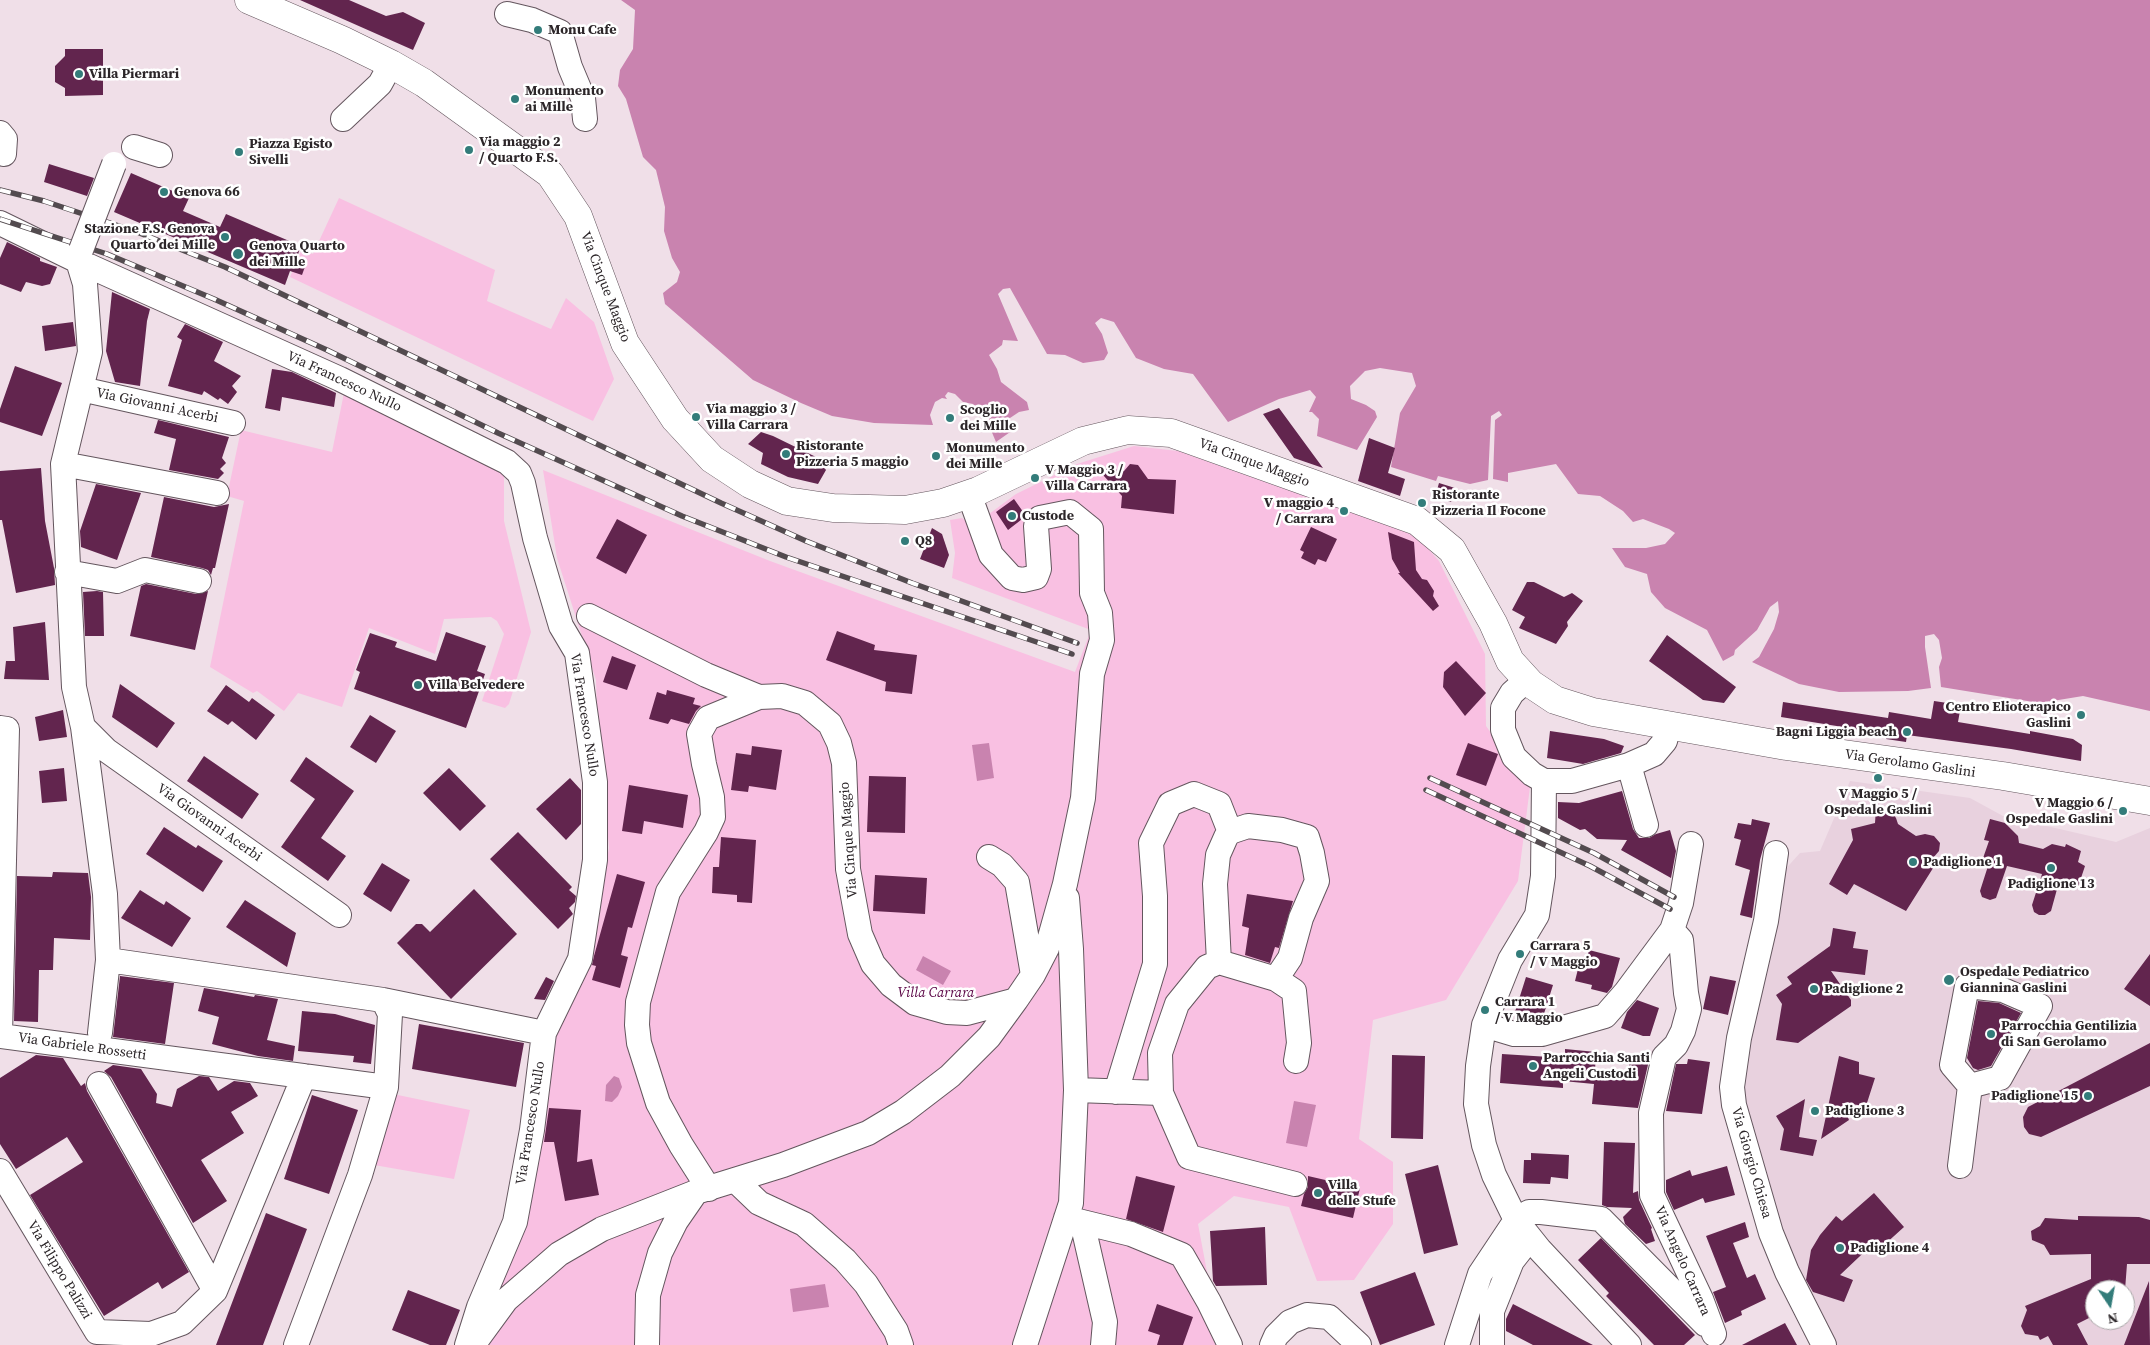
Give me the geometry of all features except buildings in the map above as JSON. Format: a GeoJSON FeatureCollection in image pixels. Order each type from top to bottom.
{"type":"FeatureCollection","features":[{"type":"Feature","properties":{"kind":"main road","name":"Via Cinque Maggio"},"geometry":{"type":"LineString","coordinates":[[249,0],[342,40],[424,83],[550,174],[578,216],[625,343],[675,418],[712,459],[750,484],[787,501],[833,508],[905,510],[943,503],[969,494],[1083,441],[1128,430],[1171,433],[1416,521],[1452,550],[1493,623],[1510,661],[1526,684],[1555,700],[1594,712],[1635,718],[1669,726]]}},
{"type":"Feature","properties":{"kind":"main road","name":"Via Gerolamo Gaslini"},"geometry":{"type":"LineString","coordinates":[[1669,726],[1824,752],[2003,776],[2150,801]]}},
{"type":"Feature","properties":{"kind":"street"},"geometry":{"type":"LineString","coordinates":[[507,14],[532,20],[560,32],[570,67],[583,98],[585,119]]}},
{"type":"Feature","properties":{"kind":"street"},"geometry":{"type":"LineString","coordinates":[[343,119],[380,84],[390,64]]}},
{"type":"Feature","properties":{"kind":"street"},"geometry":{"type":"LineString","coordinates":[[134,147],[160,154]]}},
{"type":"Feature","properties":{"kind":"street"},"geometry":{"type":"LineString","coordinates":[[0,223],[80,255],[114,164]]}},
{"type":"Feature","properties":{"kind":"street","name":"Via Giovanni Acerbi"},"geometry":{"type":"LineString","coordinates":[[80,255],[85,284],[90,352],[63,464],[74,687],[83,727],[105,894],[108,960],[100,1033]]}},
{"type":"Feature","properties":{"kind":"street","name":"Via Francesco Nullo"},"geometry":{"type":"LineString","coordinates":[[80,255],[340,379],[507,462],[519,474],[523,482],[534,538],[561,626],[577,653],[595,782],[595,860],[580,959],[544,1033],[532,1130],[515,1222],[479,1307],[468,1345]]}},
{"type":"Feature","properties":{"kind":"street","name":"Via Giovanni Acerbi"},"geometry":{"type":"LineString","coordinates":[[81,389],[233,422]]}},
{"type":"Feature","properties":{"kind":"street"},"geometry":{"type":"LineString","coordinates":[[63,464],[218,493]]}},
{"type":"Feature","properties":{"kind":"street"},"geometry":{"type":"LineString","coordinates":[[476,1345],[476,1341],[506,1300],[559,1254],[602,1229],[703,1190],[736,1181],[868,1132],[903,1112],[950,1076],[989,1037],[1033,975],[1047,948],[1066,884],[1083,798],[1092,674],[1102,640],[1100,613],[1092,593],[1091,529],[1070,512],[1040,518],[1036,526],[1039,569],[1036,577],[1023,580],[1012,578],[991,555],[969,494]]}},
{"type":"Feature","properties":{"kind":"street"},"geometry":{"type":"LineString","coordinates":[[67,572],[117,581],[145,570],[199,582]]}},
{"type":"Feature","properties":{"kind":"street","name":"Via Cinque Maggio"},"geometry":{"type":"LineString","coordinates":[[589,616],[706,675],[759,697]]}},
{"type":"Feature","properties":{"kind":"street"},"geometry":{"type":"LineString","coordinates":[[1526,684],[1512,693],[1503,708],[1503,730],[1514,758],[1532,774],[1544,781],[1572,781],[1628,765],[1654,754],[1665,740],[1669,726]]}},
{"type":"Feature","properties":{"kind":"street","name":"Via Cinque Maggio"},"geometry":{"type":"LineString","coordinates":[[703,1190],[658,1103],[639,1042],[637,1025],[638,1002],[668,892],[714,817],[712,797],[699,734],[708,718],[759,697],[782,696],[805,703],[830,724],[839,743],[844,763],[845,827],[854,905],[860,934],[873,964],[891,985],[914,1003],[946,1012],[967,1013],[1016,1000]]}},
{"type":"Feature","properties":{"kind":"street","name":"Via Giovanni Acerbi"},"geometry":{"type":"LineString","coordinates":[[83,727],[106,750],[339,915]]}},
{"type":"Feature","properties":{"kind":"street","name":"Via Gabriele Rossetti"},"geometry":{"type":"LineString","coordinates":[[0,728],[8,729],[0,1036],[386,1087]]}},
{"type":"Feature","properties":{"kind":"street"},"geometry":{"type":"LineString","coordinates":[[1628,765],[1646,825]]}},
{"type":"Feature","properties":{"kind":"street"},"geometry":{"type":"LineString","coordinates":[[1544,781],[1543,876],[1538,915],[1510,960],[1484,1025],[1478,1066],[1476,1104],[1484,1145],[1492,1167],[1523,1229],[1628,1345]]}},
{"type":"Feature","properties":{"kind":"street"},"geometry":{"type":"LineString","coordinates":[[1116,1092],[1155,964],[1151,843],[1170,804],[1194,794],[1219,804],[1230,832]]}},
{"type":"Feature","properties":{"kind":"street"},"geometry":{"type":"LineString","coordinates":[[1219,962],[1215,884],[1218,855],[1226,837],[1230,832],[1248,826],[1282,830],[1306,837],[1312,852],[1317,881],[1301,918],[1290,958],[1276,979]]}},
{"type":"Feature","properties":{"kind":"street"},"geometry":{"type":"LineString","coordinates":[[1484,1025],[1514,1034],[1542,1034],[1606,1016],[1672,930],[1681,903],[1691,844]]}},
{"type":"Feature","properties":{"kind":"street","name":"Via Giorgio Chiesa"},"geometry":{"type":"LineString","coordinates":[[1776,853],[1766,921],[1739,1038],[1732,1087],[1734,1105],[1770,1233],[1787,1272],[1824,1345]]}},
{"type":"Feature","properties":{"kind":"street"},"geometry":{"type":"LineString","coordinates":[[989,857],[1002,865],[1017,882],[1033,975]]}},
{"type":"Feature","properties":{"kind":"street"},"geometry":{"type":"LineString","coordinates":[[1066,884],[1071,950],[1076,1090],[1071,1203],[1074,1220],[1106,1322],[1103,1345]]}},
{"type":"Feature","properties":{"kind":"street","name":"Via Angelo Carrara"},"geometry":{"type":"LineString","coordinates":[[1672,930],[1681,940],[1686,993],[1690,1009],[1683,1031],[1676,1044],[1664,1056],[1651,1113],[1652,1196],[1719,1339]]}},
{"type":"Feature","properties":{"kind":"street"},"geometry":{"type":"LineString","coordinates":[[108,960],[383,1000],[544,1033]]}},
{"type":"Feature","properties":{"kind":"street"},"geometry":{"type":"LineString","coordinates":[[1295,1184],[1188,1157],[1161,1094],[1160,1053],[1177,1004],[1207,967],[1219,962],[1276,979],[1294,991],[1299,1043],[1296,1061]]}},
{"type":"Feature","properties":{"kind":"street"},"geometry":{"type":"LineString","coordinates":[[296,1345],[360,1175],[386,1087],[390,1014],[383,1000]]}},
{"type":"Feature","properties":{"kind":"street","name":"Via Filippo Palizzi"},"geometry":{"type":"LineString","coordinates":[[0,1171],[97,1332],[151,1334],[182,1323],[215,1292],[304,1076]]}},
{"type":"Feature","properties":{"kind":"street"},"geometry":{"type":"LineString","coordinates":[[99,1084],[215,1292]]}},
{"type":"Feature","properties":{"kind":"street"},"geometry":{"type":"LineString","coordinates":[[1960,1166],[1970,1086]]}},
{"type":"Feature","properties":{"kind":"street"},"geometry":{"type":"LineString","coordinates":[[1076,1090],[1161,1094]]}},
{"type":"Feature","properties":{"kind":"street"},"geometry":{"type":"LineString","coordinates":[[736,1181],[760,1203],[804,1224],[845,1260],[866,1284],[896,1331],[901,1345]]}},
{"type":"Feature","properties":{"kind":"street"},"geometry":{"type":"LineString","coordinates":[[647,1345],[648,1295],[660,1253],[676,1221],[703,1190]]}},
{"type":"Feature","properties":{"kind":"street","name":"Via Angelo Carrara"},"geometry":{"type":"LineString","coordinates":[[1523,1229],[1529,1212],[1601,1219],[1719,1339]]}},
{"type":"Feature","properties":{"kind":"street"},"geometry":{"type":"LineString","coordinates":[[1025,1345],[1074,1220]]}},
{"type":"Feature","properties":{"kind":"street"},"geometry":{"type":"LineString","coordinates":[[1074,1220],[1132,1234],[1182,1255],[1209,1302],[1230,1345]]}},
{"type":"Feature","properties":{"kind":"street"},"geometry":{"type":"LineString","coordinates":[[1457,1345],[1480,1274],[1523,1229]]}},
{"type":"Feature","properties":{"kind":"street"},"geometry":{"type":"LineString","coordinates":[[1492,1345],[1492,1311],[1523,1229]]}},
{"type":"Feature","properties":{"kind":"street"},"geometry":{"type":"LineString","coordinates":[[1272,1345],[1276,1336],[1290,1322],[1307,1315],[1329,1317],[1359,1345]]}},
{"type":"Feature","properties":{"kind":"shaded area"},"geometry":{"type":"Polygon","coordinates":[[[621,0],[2150,0],[2150,711],[2083,696],[2040,703],[1941,687],[1939,667],[1942,658],[1939,640],[1934,634],[1925,636],[1931,688],[1908,691],[1839,692],[1799,684],[1752,662],[1759,657],[1774,629],[1779,612],[1778,601],[1770,607],[1757,630],[1735,650],[1734,655],[1723,661],[1707,630],[1665,608],[1651,592],[1647,574],[1625,567],[1612,548],[1646,548],[1665,544],[1675,533],[1643,519],[1633,522],[1623,511],[1600,496],[1578,494],[1556,464],[1508,473],[1508,482],[1493,479],[1495,420],[1502,415],[1499,411],[1491,416],[1488,480],[1470,484],[1438,476],[1436,481],[1391,467],[1400,413],[1416,386],[1412,373],[1380,368],[1365,371],[1350,386],[1351,399],[1375,411],[1377,417],[1357,450],[1317,436],[1319,419],[1312,412],[1309,412],[1316,397],[1310,390],[1279,399],[1228,422],[1193,374],[1164,369],[1136,358],[1114,322],[1101,318],[1095,323],[1102,334],[1108,353],[1104,360],[1083,363],[1065,355],[1047,354],[1010,288],[1003,289],[998,294],[1018,341],[1003,340],[1002,345],[989,355],[997,369],[1001,382],[1027,402],[1029,410],[1019,412],[1007,420],[1013,430],[996,442],[988,423],[991,422],[973,404],[963,402],[955,394],[948,392],[945,396],[947,399],[942,398],[935,402],[930,415],[933,425],[874,423],[832,416],[801,403],[753,380],[665,304],[663,293],[677,282],[680,272],[672,258],[664,231],[665,207],[656,170],[643,157],[626,99],[618,86],[620,70],[633,49],[635,10],[621,0]]]}},
{"type":"Feature","properties":{"kind":"shaded area"},"geometry":{"type":"Polygon","coordinates":[[[989,743],[994,778],[977,781],[972,745],[989,743]]]}},
{"type":"Feature","properties":{"kind":"shaded area","name":"Ospedale Pediatrico Giannina Gaslini"},"geometry":{"type":"Polygon","coordinates":[[[1850,781],[1970,798],[2003,816],[2116,842],[2150,828],[2150,1345],[1832,1345],[1796,1278],[1740,1121],[1761,896],[1800,853],[1820,851],[1850,781]]]}},
{"type":"Feature","properties":{"kind":"shaded area"},"geometry":{"type":"Polygon","coordinates":[[[923,956],[951,971],[943,985],[916,970],[923,956]]]}},
{"type":"Feature","properties":{"kind":"shaded area"},"geometry":{"type":"Polygon","coordinates":[[[614,1076],[619,1078],[622,1087],[618,1096],[612,1102],[605,1101],[606,1085],[614,1076]]]}},
{"type":"Feature","properties":{"kind":"shaded area"},"geometry":{"type":"Polygon","coordinates":[[[1294,1101],[1316,1105],[1307,1147],[1286,1143],[1294,1101]]]}},
{"type":"Feature","properties":{"kind":"shaded area"},"geometry":{"type":"Polygon","coordinates":[[[825,1284],[829,1307],[793,1312],[790,1289],[825,1284]]]}},
{"type":"Feature","properties":{"kind":"green space"},"geometry":{"type":"Polygon","coordinates":[[[339,198],[495,270],[487,301],[551,329],[566,298],[594,322],[614,379],[593,421],[290,277],[302,249],[313,254],[339,198]]]}},
{"type":"Feature","properties":{"kind":"green space"},"geometry":{"type":"Polygon","coordinates":[[[344,393],[501,470],[504,475],[504,521],[531,632],[509,704],[505,708],[482,701],[504,634],[497,621],[491,617],[444,619],[435,654],[369,628],[342,707],[298,693],[284,711],[257,691],[253,693],[210,667],[244,501],[227,496],[241,430],[332,452],[344,393]]]}},
{"type":"Feature","properties":{"kind":"green space","name":"Villa Carrara"},"geometry":{"type":"Polygon","coordinates":[[[1134,446],[1178,451],[1417,536],[1439,561],[1485,654],[1486,726],[1530,787],[1518,881],[1446,1000],[1373,1020],[1359,1139],[1393,1162],[1393,1224],[1354,1280],[1317,1281],[1289,1207],[1234,1196],[1198,1224],[1210,1288],[1241,1345],[471,1345],[552,1042],[584,971],[609,848],[597,714],[596,680],[557,558],[543,470],[770,561],[1075,672],[1091,630],[952,578],[955,553],[950,520],[962,518],[966,521],[985,517],[1016,494],[1077,464],[1134,446]]]}},
{"type":"Feature","properties":{"kind":"green space"},"geometry":{"type":"Polygon","coordinates":[[[393,1094],[470,1110],[454,1179],[374,1165],[393,1094]]]}},
{"type":"Feature","properties":{"kind":"railway"},"geometry":{"type":"LineString","coordinates":[[0,190],[44,201],[137,232],[225,267],[721,503],[806,541],[912,583],[1077,643]]}},
{"type":"Feature","properties":{"kind":"railway"},"geometry":{"type":"LineString","coordinates":[[0,219],[107,254],[214,299],[327,350],[498,433],[682,516],[786,557],[1072,654]]}},
{"type":"Feature","properties":{"kind":"railway"},"geometry":{"type":"LineString","coordinates":[[1430,778],[1594,853],[1674,897]]}},
{"type":"Feature","properties":{"kind":"railway"},"geometry":{"type":"LineString","coordinates":[[1426,790],[1590,866],[1670,909]]}},
{"type":"Feature","properties":{"kind":"place","name":"Monu Cafe"},"geometry":{"type":"Point","coordinates":[538,30]}},
{"type":"Feature","properties":{"kind":"place","name":"Villa Piermari"},"geometry":{"type":"Point","coordinates":[79,74]}},
{"type":"Feature","properties":{"kind":"place","name":"Monumento ai Mille"},"geometry":{"type":"Point","coordinates":[515,99]}},
{"type":"Feature","properties":{"kind":"place","name":"Via maggio 2 / Quarto F.S."},"geometry":{"type":"Point","coordinates":[469,150]}},
{"type":"Feature","properties":{"kind":"place","name":"Piazza Egisto Sivelli"},"geometry":{"type":"Point","coordinates":[239,152]}},
{"type":"Feature","properties":{"kind":"place","name":"Genova 66"},"geometry":{"type":"Point","coordinates":[164,192]}},
{"type":"Feature","properties":{"kind":"place","name":"Stazione F.S. Genova Quarto dei Mille"},"geometry":{"type":"Point","coordinates":[225,237]}},
{"type":"Feature","properties":{"kind":"place","name":"Genova Quarto dei Mille"},"geometry":{"type":"Point","coordinates":[238,254]}},
{"type":"Feature","properties":{"kind":"place","name":"Via maggio 3 / Villa Carrara"},"geometry":{"type":"Point","coordinates":[696,417]}},
{"type":"Feature","properties":{"kind":"place","name":"Scoglio dei Mille"},"geometry":{"type":"Point","coordinates":[950,418]}},
{"type":"Feature","properties":{"kind":"place","name":"Ristorante Pizzeria 5 maggio"},"geometry":{"type":"Point","coordinates":[786,454]}},
{"type":"Feature","properties":{"kind":"place","name":"Monumento dei Mille"},"geometry":{"type":"Point","coordinates":[936,456]}},
{"type":"Feature","properties":{"kind":"place","name":"V Maggio 3 / Villa Carrara"},"geometry":{"type":"Point","coordinates":[1035,478]}},
{"type":"Feature","properties":{"kind":"place","name":"Ristorante Pizzeria Il Focone"},"geometry":{"type":"Point","coordinates":[1422,503]}},
{"type":"Feature","properties":{"kind":"place","name":"V maggio 4 / Carrara"},"geometry":{"type":"Point","coordinates":[1344,511]}},
{"type":"Feature","properties":{"kind":"place","name":"Custode"},"geometry":{"type":"Point","coordinates":[1012,516]}},
{"type":"Feature","properties":{"kind":"place","name":"Q8"},"geometry":{"type":"Point","coordinates":[905,541]}},
{"type":"Feature","properties":{"kind":"place","name":"Villa Belvedere"},"geometry":{"type":"Point","coordinates":[418,685]}},
{"type":"Feature","properties":{"kind":"place","name":"Centro Elioterapico Gaslini"},"geometry":{"type":"Point","coordinates":[2081,715]}},
{"type":"Feature","properties":{"kind":"place","name":"Bagni Liggia beach"},"geometry":{"type":"Point","coordinates":[1907,732]}},
{"type":"Feature","properties":{"kind":"place","name":"V Maggio 5 / Ospedale Gaslini"},"geometry":{"type":"Point","coordinates":[1878,778]}},
{"type":"Feature","properties":{"kind":"place","name":"V Maggio 6 / Ospedale Gaslini"},"geometry":{"type":"Point","coordinates":[2123,811]}},
{"type":"Feature","properties":{"kind":"place","name":"Padiglione 1"},"geometry":{"type":"Point","coordinates":[1913,862]}},
{"type":"Feature","properties":{"kind":"place","name":"Padiglione 13"},"geometry":{"type":"Point","coordinates":[2051,868]}},
{"type":"Feature","properties":{"kind":"place","name":"Carrara 5 / V Maggio"},"geometry":{"type":"Point","coordinates":[1520,954]}},
{"type":"Feature","properties":{"kind":"place","name":"Ospedale Pediatrico Giannina Gaslini"},"geometry":{"type":"Point","coordinates":[1949,980]}},
{"type":"Feature","properties":{"kind":"place","name":"Padiglione 2"},"geometry":{"type":"Point","coordinates":[1814,989]}},
{"type":"Feature","properties":{"kind":"place","name":"Carrara 1 / V Maggio"},"geometry":{"type":"Point","coordinates":[1485,1010]}},
{"type":"Feature","properties":{"kind":"place","name":"Parrocchia Gentilizia di San Gerolamo"},"geometry":{"type":"Point","coordinates":[1991,1034]}},
{"type":"Feature","properties":{"kind":"place","name":"Parrocchia Santi Angeli Custodi"},"geometry":{"type":"Point","coordinates":[1533,1066]}},
{"type":"Feature","properties":{"kind":"place","name":"Padiglione 15"},"geometry":{"type":"Point","coordinates":[2088,1096]}},
{"type":"Feature","properties":{"kind":"place","name":"Padiglione 3"},"geometry":{"type":"Point","coordinates":[1815,1111]}},
{"type":"Feature","properties":{"kind":"place","name":"Villa delle Stufe"},"geometry":{"type":"Point","coordinates":[1318,1193]}},
{"type":"Feature","properties":{"kind":"place","name":"Padiglione 4"},"geometry":{"type":"Point","coordinates":[1840,1248]}}]}
